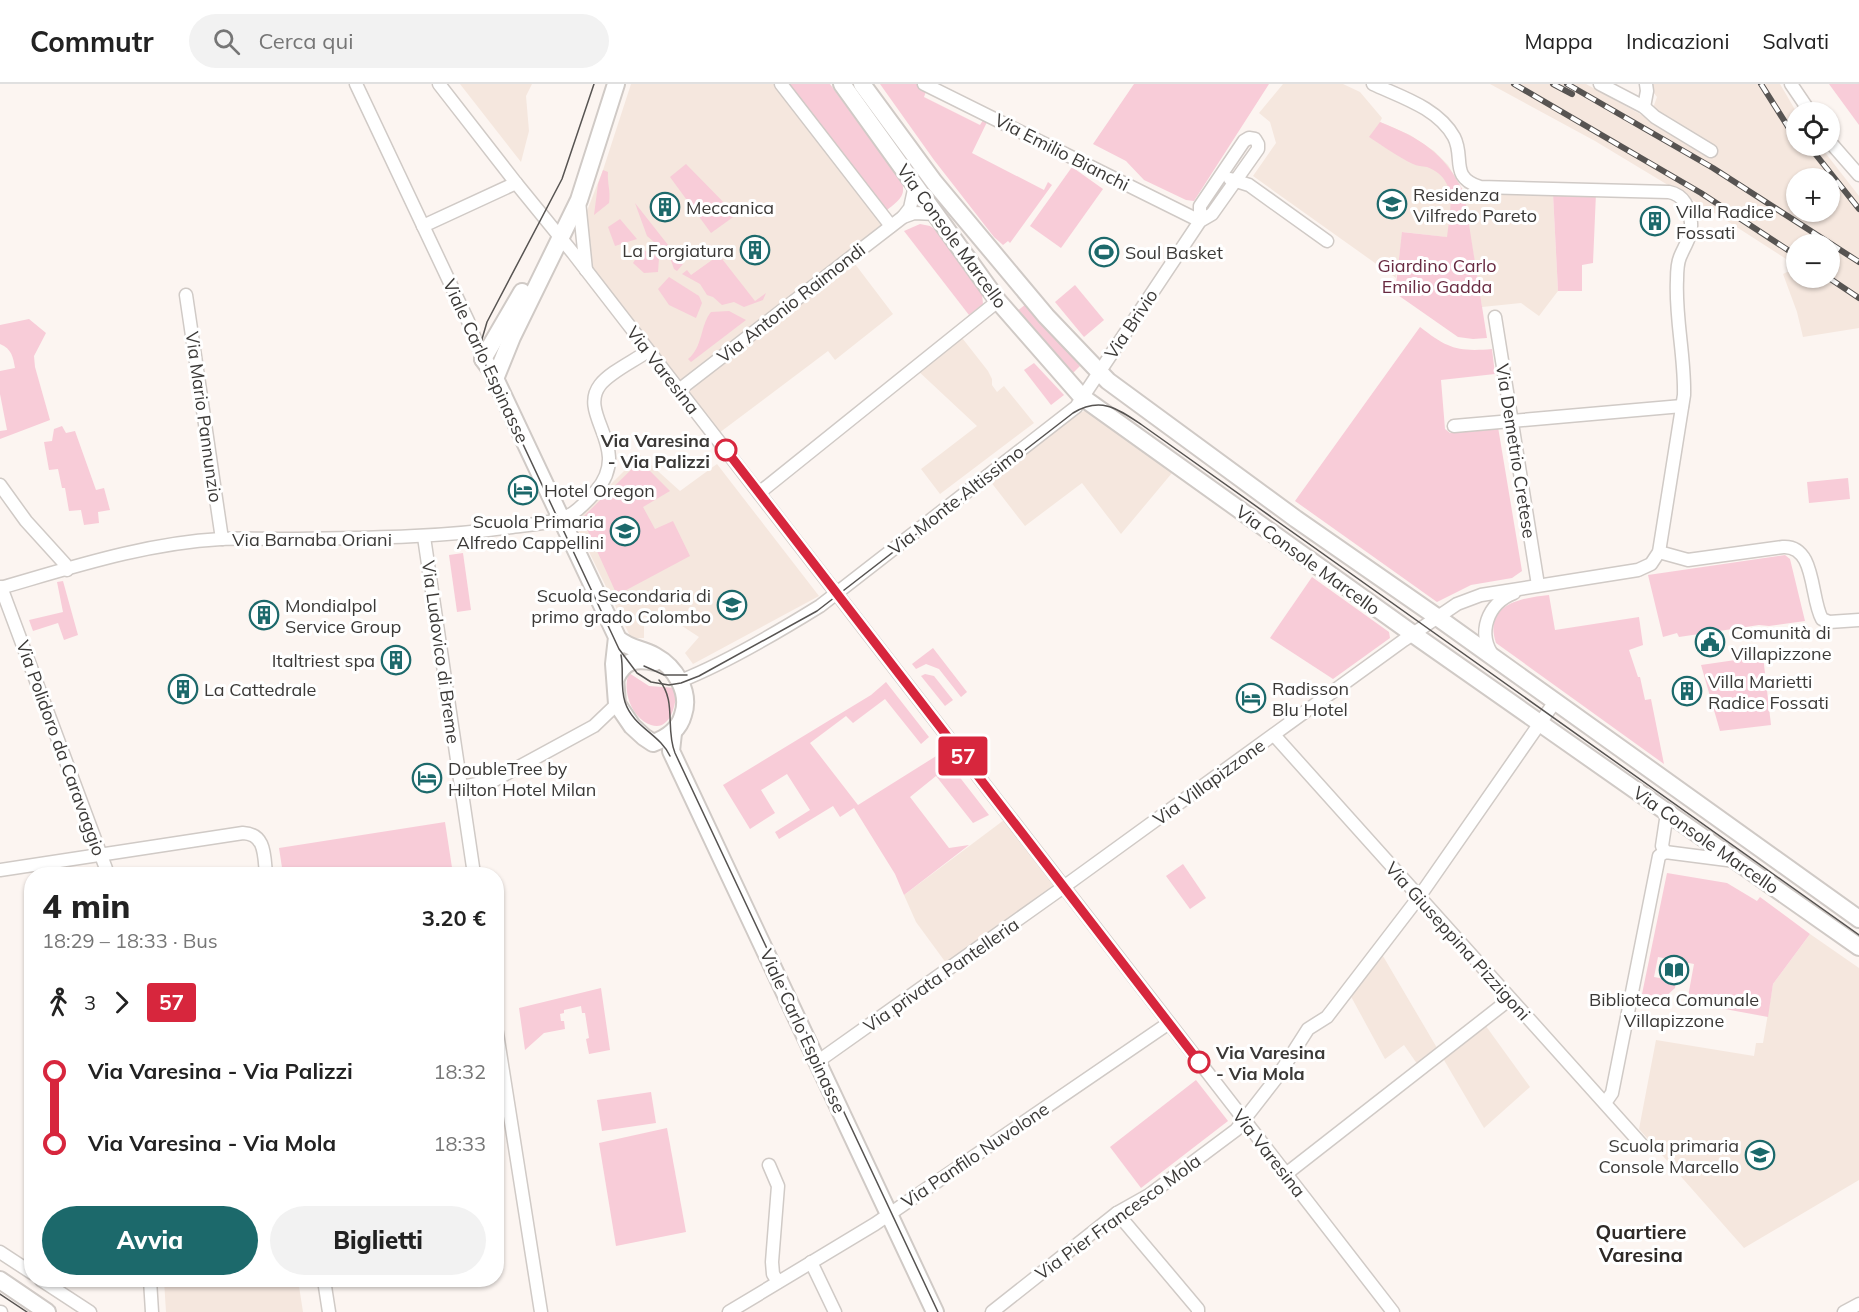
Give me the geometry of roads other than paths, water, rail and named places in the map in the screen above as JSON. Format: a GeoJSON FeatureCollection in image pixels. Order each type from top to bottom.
{"type":"FeatureCollection","features":[{"type":"Feature","properties":{"kind":"main road"},"geometry":{"type":"LineString","coordinates":[[495,379],[512,337],[579,201],[616,84]]}},
{"type":"Feature","properties":{"kind":"main road","name":"Via Console Marcello"},"geometry":{"type":"LineString","coordinates":[[842,84],[998,301],[1079,402],[1859,947]]}},
{"type":"Feature","properties":{"kind":"main road","name":"Via Console Marcello"},"geometry":{"type":"LineString","coordinates":[[862,84],[934,182],[1046,316],[1098,374],[1296,519],[1859,919]]}},
{"type":"Feature","properties":{"kind":"main road"},"geometry":{"type":"LineString","coordinates":[[483,359],[507,320],[547,245],[561,237]]}},
{"type":"Feature","properties":{"kind":"main road"},"geometry":{"type":"LineString","coordinates":[[483,359],[493,354],[512,337]]}},
{"type":"Feature","properties":{"kind":"main road","name":"Viale Carlo Espinasse"},"geometry":{"type":"LineString","coordinates":[[483,359],[495,379],[617,638]]}},
{"type":"Feature","properties":{"kind":"main road"},"geometry":{"type":"LineString","coordinates":[[653,743],[672,732],[680,724],[685,709],[685,695],[676,676],[654,655],[633,649],[617,638],[614,664],[617,704],[632,726],[644,737],[653,743],[671,751]]}},
{"type":"Feature","properties":{"kind":"main road"},"geometry":{"type":"LineString","coordinates":[[616,678],[621,667],[639,660],[658,663],[676,676]]}},
{"type":"Feature","properties":{"kind":"main road","name":"Viale Carlo Espinasse"},"geometry":{"type":"LineString","coordinates":[[672,732],[671,751],[934,1312]]}},
{"type":"Feature","properties":{"kind":"main road"},"geometry":{"type":"LineString","coordinates":[[0,1280],[47,1312]]}},
{"type":"Feature","properties":{"kind":"street","name":"Viale Carlo Espinasse"},"geometry":{"type":"LineString","coordinates":[[356,84],[468,321],[483,359]]}},
{"type":"Feature","properties":{"kind":"street","name":"Via Varesina"},"geometry":{"type":"LineString","coordinates":[[440,84],[1393,1312]]}},
{"type":"Feature","properties":{"kind":"street"},"geometry":{"type":"LineString","coordinates":[[781,84],[891,226]]}},
{"type":"Feature","properties":{"kind":"street","name":"Via Emilio Bianchi"},"geometry":{"type":"LineString","coordinates":[[924,84],[1200,221]]}},
{"type":"Feature","properties":{"kind":"street"},"geometry":{"type":"LineString","coordinates":[[1373,84],[1438,117],[1456,140],[1460,172],[1473,184],[1480,187],[1669,192],[1683,199],[1687,205],[1691,224],[1691,236],[1679,259],[1676,281],[1677,315],[1684,375],[1682,406],[1659,552],[1651,564],[1638,570],[1468,598],[1437,617]]}},
{"type":"Feature","properties":{"kind":"street"},"geometry":{"type":"LineString","coordinates":[[1600,84],[1644,107],[1655,117],[1711,151]]}},
{"type":"Feature","properties":{"kind":"street"},"geometry":{"type":"LineString","coordinates":[[1644,107],[1646,84]]}},
{"type":"Feature","properties":{"kind":"street"},"geometry":{"type":"LineString","coordinates":[[1791,84],[1803,102]]}},
{"type":"Feature","properties":{"kind":"street","name":"Via Brivio"},"geometry":{"type":"LineString","coordinates":[[1079,402],[1200,221],[1212,214],[1258,149],[1255,139],[1249,138],[1244,141],[1220,176],[1200,206],[1200,221]]}},
{"type":"Feature","properties":{"kind":"street"},"geometry":{"type":"LineString","coordinates":[[1840,153],[1859,175]]}},
{"type":"Feature","properties":{"kind":"street"},"geometry":{"type":"LineString","coordinates":[[1220,176],[1249,185],[1328,241]]}},
{"type":"Feature","properties":{"kind":"street"},"geometry":{"type":"LineString","coordinates":[[423,226],[516,183]]}},
{"type":"Feature","properties":{"kind":"street"},"geometry":{"type":"LineString","coordinates":[[903,217],[910,208],[915,185]]}},
{"type":"Feature","properties":{"kind":"street"},"geometry":{"type":"LineString","coordinates":[[579,201],[586,271]]}},
{"type":"Feature","properties":{"kind":"street"},"geometry":{"type":"LineString","coordinates":[[903,217],[914,213],[936,214]]}},
{"type":"Feature","properties":{"kind":"street","name":"Via Antonio Raimondi"},"geometry":{"type":"LineString","coordinates":[[679,390],[903,217]]}},
{"type":"Feature","properties":{"kind":"street","name":"Via Mario Pannunzio"},"geometry":{"type":"LineString","coordinates":[[186,295],[222,539]]}},
{"type":"Feature","properties":{"kind":"street"},"geometry":{"type":"LineString","coordinates":[[759,493],[998,301]]}},
{"type":"Feature","properties":{"kind":"street","name":"Via Demetrio Cretese"},"geometry":{"type":"LineString","coordinates":[[1495,317],[1538,585]]}},
{"type":"Feature","properties":{"kind":"street"},"geometry":{"type":"LineString","coordinates":[[560,520],[576,511],[590,498],[600,486],[610,465],[610,455],[596,410],[596,392],[606,379],[648,351]]}},
{"type":"Feature","properties":{"kind":"street","name":"Via Monte Altissimo"},"geometry":{"type":"LineString","coordinates":[[676,676],[702,671],[820,606],[1079,402]]}},
{"type":"Feature","properties":{"kind":"street"},"geometry":{"type":"LineString","coordinates":[[1454,426],[1682,406]]}},
{"type":"Feature","properties":{"kind":"street"},"geometry":{"type":"LineString","coordinates":[[0,485],[26,521],[66,564],[67,570]]}},
{"type":"Feature","properties":{"kind":"street","name":"Via Barnaba Oriani"},"geometry":{"type":"LineString","coordinates":[[1,587],[153,547],[222,539],[424,537],[560,520]]}},
{"type":"Feature","properties":{"kind":"street","name":"Via Ludovico di Breme"},"geometry":{"type":"LineString","coordinates":[[424,537],[473,867]]}},
{"type":"Feature","properties":{"kind":"street"},"geometry":{"type":"LineString","coordinates":[[1659,552],[1688,560],[1783,547],[1795,548],[1803,555],[1822,619],[1829,622],[1859,620]]}},
{"type":"Feature","properties":{"kind":"street"},"geometry":{"type":"LineString","coordinates":[[1498,663],[1491,653],[1485,632],[1490,612],[1496,603],[1506,596],[1538,585]]}},
{"type":"Feature","properties":{"kind":"street","name":"Via Polidoro da Caravaggio"},"geometry":{"type":"LineString","coordinates":[[1,587],[105,867]]}},
{"type":"Feature","properties":{"kind":"street","name":"Via Villapizzone"},"geometry":{"type":"LineString","coordinates":[[1064,887],[1437,617]]}},
{"type":"Feature","properties":{"kind":"street"},"geometry":{"type":"LineString","coordinates":[[1419,897],[1554,703]]}},
{"type":"Feature","properties":{"kind":"street"},"geometry":{"type":"LineString","coordinates":[[461,787],[493,781],[594,726],[617,704]]}},
{"type":"Feature","properties":{"kind":"street","name":"Via Giuseppina Pizzigoni"},"geometry":{"type":"LineString","coordinates":[[1274,735],[1643,1146]]}},
{"type":"Feature","properties":{"kind":"street"},"geometry":{"type":"LineString","coordinates":[[1665,852],[1662,846],[1667,813]]}},
{"type":"Feature","properties":{"kind":"street"},"geometry":{"type":"LineString","coordinates":[[0,870],[243,833],[255,835],[260,840],[265,867]]}},
{"type":"Feature","properties":{"kind":"street"},"geometry":{"type":"LineString","coordinates":[[1665,852],[1736,861]]}},
{"type":"Feature","properties":{"kind":"street"},"geometry":{"type":"LineString","coordinates":[[1605,1103],[1612,1093],[1614,1084],[1658,859],[1665,852]]}},
{"type":"Feature","properties":{"kind":"street","name":"Via privata Pantelleria"},"geometry":{"type":"LineString","coordinates":[[818,1062],[1064,887]]}},
{"type":"Feature","properties":{"kind":"street","name":"Via Pier Francesco Mola"},"geometry":{"type":"LineString","coordinates":[[992,1312],[1117,1213],[1149,1195],[1236,1130],[1278,1076],[1308,1029],[1327,1017],[1419,897]]}},
{"type":"Feature","properties":{"kind":"street"},"geometry":{"type":"LineString","coordinates":[[1286,1174],[1510,999]]}},
{"type":"Feature","properties":{"kind":"street","name":"Via Panfilo Nuvolone"},"geometry":{"type":"LineString","coordinates":[[729,1312],[889,1214],[1169,1023]]}},
{"type":"Feature","properties":{"kind":"street"},"geometry":{"type":"LineString","coordinates":[[504,1077],[541,1312]]}},
{"type":"Feature","properties":{"kind":"street"},"geometry":{"type":"LineString","coordinates":[[769,1165],[778,1186],[772,1262],[773,1274],[778,1282]]}},
{"type":"Feature","properties":{"kind":"street"},"geometry":{"type":"LineString","coordinates":[[1117,1213],[1198,1312]]}},
{"type":"Feature","properties":{"kind":"street"},"geometry":{"type":"LineString","coordinates":[[0,1252],[24,1268]]}},
{"type":"Feature","properties":{"kind":"street"},"geometry":{"type":"LineString","coordinates":[[811,1262],[835,1312]]}},
{"type":"Feature","properties":{"kind":"street"},"geometry":{"type":"LineString","coordinates":[[52,1287],[90,1312]]}},
{"type":"Feature","properties":{"kind":"street"},"geometry":{"type":"LineString","coordinates":[[150,1287],[152,1312]]}},
{"type":"Feature","properties":{"kind":"street"},"geometry":{"type":"LineString","coordinates":[[325,1287],[328,1312]]}},
{"type":"Feature","properties":{"kind":"street"},"geometry":{"type":"LineString","coordinates":[[1844,1312],[1859,1304]]}},
{"type":"Feature","properties":{"kind":"tram line"},"geometry":{"type":"LineString","coordinates":[[594,84],[562,179],[487,322],[482,339],[483,359],[619,649],[637,673],[651,682],[669,685],[681,683],[699,676],[817,611],[1073,413],[1092,405],[1101,405],[1117,410],[1142,425],[1859,935]]}},
{"type":"Feature","properties":{"kind":"tram line"},"geometry":{"type":"LineString","coordinates":[[621,655],[623,690],[629,711],[666,748],[670,756]]}},
{"type":"Feature","properties":{"kind":"tram line"},"geometry":{"type":"LineString","coordinates":[[644,666],[664,675],[687,675]]}},
{"type":"Feature","properties":{"kind":"tram line"},"geometry":{"type":"LineString","coordinates":[[659,680],[668,697],[672,744],[675,753],[938,1312]]}},
{"type":"Feature","properties":{"kind":"tram line"},"geometry":{"type":"LineString","coordinates":[[0,1294],[27,1312]]}},
{"type":"Feature","properties":{"kind":"railway"},"geometry":{"type":"LineString","coordinates":[[1514,84],[1701,193],[1786,249]]}},
{"type":"Feature","properties":{"kind":"railway"},"geometry":{"type":"LineString","coordinates":[[1553,84],[1572,94]]}},
{"type":"Feature","properties":{"kind":"railway"},"geometry":{"type":"LineString","coordinates":[[1567,84],[1713,168],[1859,262]]}},
{"type":"Feature","properties":{"kind":"railway"},"geometry":{"type":"LineString","coordinates":[[1761,84],[1786,124]]}},
{"type":"Feature","properties":{"kind":"railway"},"geometry":{"type":"LineString","coordinates":[[1817,156],[1859,209]]}},
{"type":"Feature","properties":{"kind":"railway"},"geometry":{"type":"LineString","coordinates":[[1840,285],[1859,298]]}},
{"type":"Feature","properties":{"kind":"place","name":"Residenza Vilfredo Pareto"},"geometry":{"type":"Point","coordinates":[1392,204]}},
{"type":"Feature","properties":{"kind":"place","name":"Meccanica"},"geometry":{"type":"Point","coordinates":[665,207]}},
{"type":"Feature","properties":{"kind":"place","name":"Villa Radice Fossati"},"geometry":{"type":"Point","coordinates":[1655,221]}},
{"type":"Feature","properties":{"kind":"place","name":"La Forgiatura"},"geometry":{"type":"Point","coordinates":[755,250]}},
{"type":"Feature","properties":{"kind":"place","name":"Soul Basket"},"geometry":{"type":"Point","coordinates":[1104,252]}},
{"type":"Feature","properties":{"kind":"place","name":"Via Varesina - Via Palizzi"},"geometry":{"type":"Point","coordinates":[726,450]}},
{"type":"Feature","properties":{"kind":"place","name":"Hotel Oregon"},"geometry":{"type":"Point","coordinates":[523,490]}},
{"type":"Feature","properties":{"kind":"place","name":"Scuola Primaria Alfredo Cappellini"},"geometry":{"type":"Point","coordinates":[625,531]}},
{"type":"Feature","properties":{"kind":"place","name":"Scuola Secondaria di primo grado Colombo"},"geometry":{"type":"Point","coordinates":[732,605]}},
{"type":"Feature","properties":{"kind":"place","name":"Mondialpol Service Group"},"geometry":{"type":"Point","coordinates":[264,615]}},
{"type":"Feature","properties":{"kind":"place","name":"Comunità di Villapizzone"},"geometry":{"type":"Point","coordinates":[1710,642]}},
{"type":"Feature","properties":{"kind":"place","name":"Italtriest spa"},"geometry":{"type":"Point","coordinates":[396,660]}},
{"type":"Feature","properties":{"kind":"place","name":"La Cattedrale"},"geometry":{"type":"Point","coordinates":[183,689]}},
{"type":"Feature","properties":{"kind":"place","name":"Villa Marietti Radice Fossati"},"geometry":{"type":"Point","coordinates":[1687,691]}},
{"type":"Feature","properties":{"kind":"place","name":"Radisson Blu Hotel"},"geometry":{"type":"Point","coordinates":[1251,698]}},
{"type":"Feature","properties":{"kind":"place","name":"DoubleTree by Hilton Hotel Milan"},"geometry":{"type":"Point","coordinates":[427,778]}},
{"type":"Feature","properties":{"kind":"place","name":"Biblioteca Comunale Villapizzone"},"geometry":{"type":"Point","coordinates":[1674,970]}},
{"type":"Feature","properties":{"kind":"place","name":"Via Varesina - Via Mola"},"geometry":{"type":"Point","coordinates":[1199,1062]}},
{"type":"Feature","properties":{"kind":"place","name":"Scuola primaria Console Marcello"},"geometry":{"type":"Point","coordinates":[1760,1155]}},
{"type":"Feature","properties":{"kind":"district","name":"Quartiere Varesina"},"geometry":{"type":"Point","coordinates":[1641,1242]}},
{"type":"Feature","properties":{"kind":"park label","name":"Giardino Carlo Emilio Gadda"},"geometry":{"type":"Point","coordinates":[1437,276]}}]}
